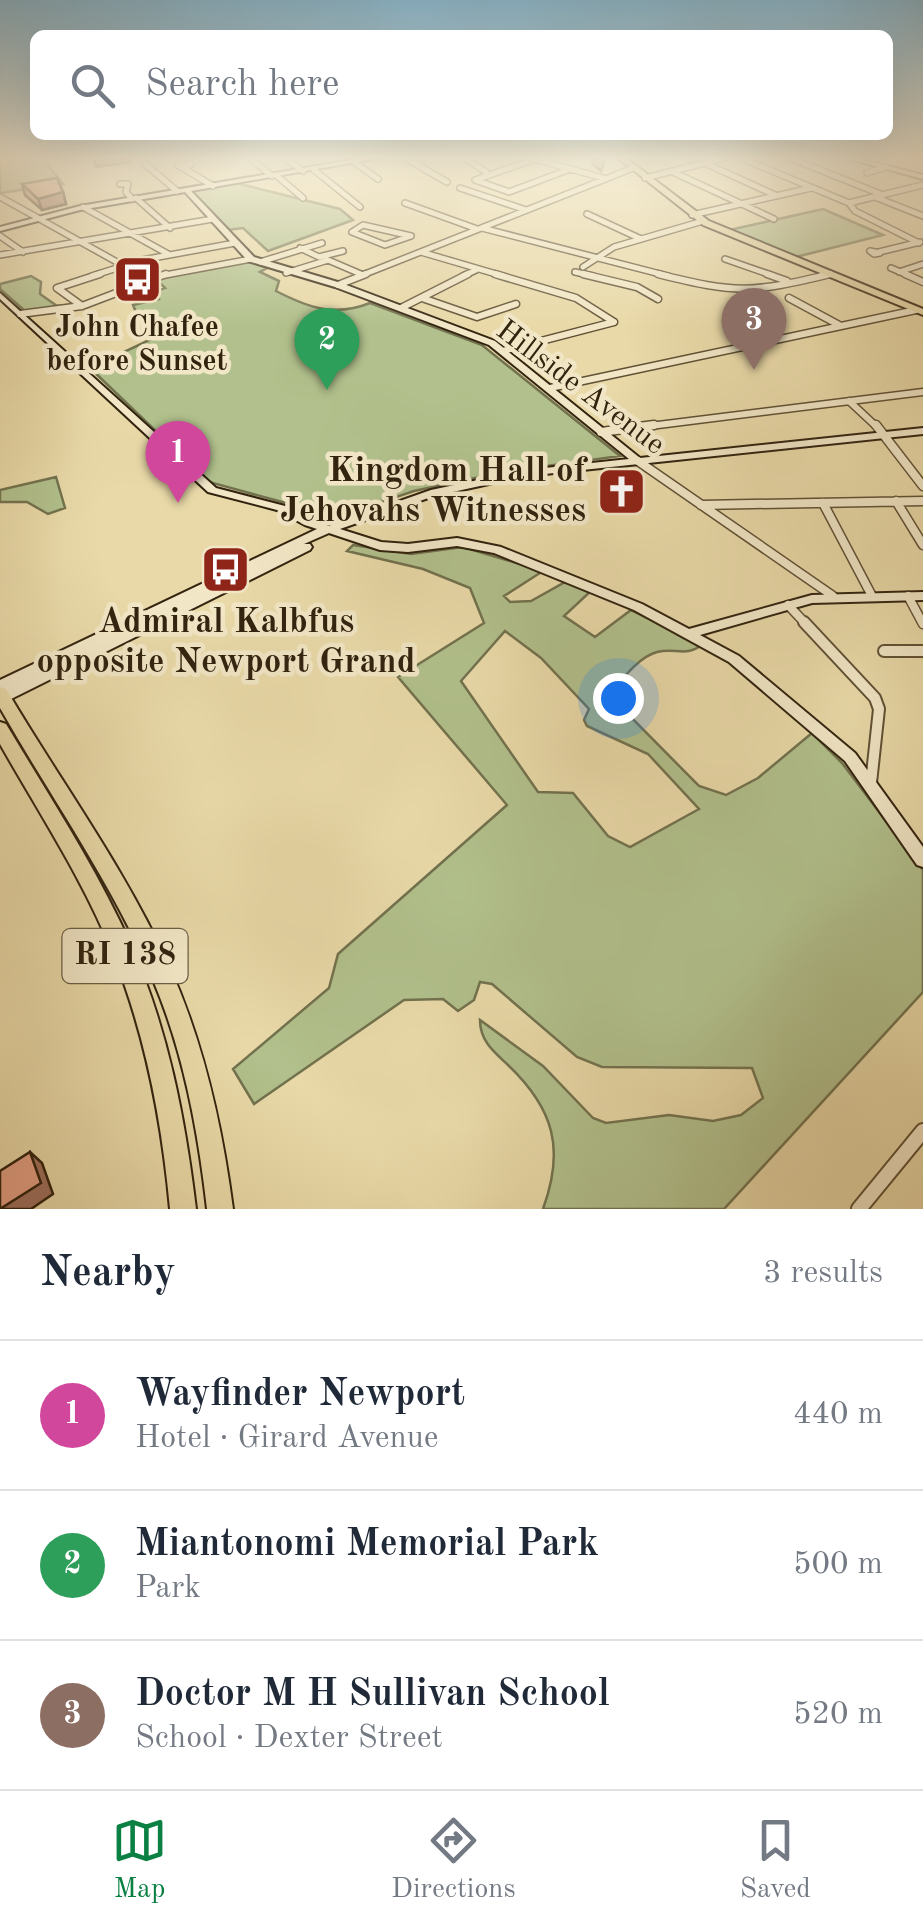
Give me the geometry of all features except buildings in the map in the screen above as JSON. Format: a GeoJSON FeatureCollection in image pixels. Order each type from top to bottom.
{"type":"FeatureCollection","features":[{"type":"Feature","properties":{"kind":"highway","name":"RI 138"},"geometry":{"type":"LineString","coordinates":[[1,694],[164,978],[195,1071],[220,1209]]}},
{"type":"Feature","properties":{"kind":"highway","name":"RI 138"},"geometry":{"type":"LineString","coordinates":[[0,729],[99,902],[130,968],[160,1070],[183,1209]]}},
{"type":"Feature","properties":{"kind":"main road"},"geometry":{"type":"LineString","coordinates":[[692,215],[920,311]]}},
{"type":"Feature","properties":{"kind":"street"},"geometry":{"type":"LineString","coordinates":[[26,214],[147,280]]}},
{"type":"Feature","properties":{"kind":"street"},"geometry":{"type":"LineString","coordinates":[[0,232],[56,214]]}},
{"type":"Feature","properties":{"kind":"street"},"geometry":{"type":"LineString","coordinates":[[96,214],[171,255]]}},
{"type":"Feature","properties":{"kind":"street"},"geometry":{"type":"LineString","coordinates":[[153,214],[170,228]]}},
{"type":"Feature","properties":{"kind":"street","name":"Hillside Avenue"},"geometry":{"type":"LineString","coordinates":[[209,214],[255,261],[286,273],[338,284],[504,351],[638,461],[834,596]]}},
{"type":"Feature","properties":{"kind":"street"},"geometry":{"type":"LineString","coordinates":[[439,214],[724,291],[758,291],[787,281],[830,274]]}},
{"type":"Feature","properties":{"kind":"street"},"geometry":{"type":"LineString","coordinates":[[338,284],[515,214]]}},
{"type":"Feature","properties":{"kind":"street"},"geometry":{"type":"LineString","coordinates":[[588,214],[641,239]]}},
{"type":"Feature","properties":{"kind":"street"},"geometry":{"type":"LineString","coordinates":[[764,214],[774,219]]}},
{"type":"Feature","properties":{"kind":"street"},"geometry":{"type":"LineString","coordinates":[[862,214],[921,242]]}},
{"type":"Feature","properties":{"kind":"street"},"geometry":{"type":"LineString","coordinates":[[0,255],[131,236],[213,218]]}},
{"type":"Feature","properties":{"kind":"street"},"geometry":{"type":"LineString","coordinates":[[658,299],[637,287],[580,271],[598,256],[703,222]]}},
{"type":"Feature","properties":{"kind":"street"},"geometry":{"type":"LineString","coordinates":[[405,241],[410,235],[372,225],[351,230],[384,245],[405,241],[476,270],[582,300],[614,322],[504,351]]}},
{"type":"Feature","properties":{"kind":"street"},"geometry":{"type":"LineString","coordinates":[[0,232],[24,252]]}},
{"type":"Feature","properties":{"kind":"street"},"geometry":{"type":"LineString","coordinates":[[20,314],[82,306],[184,269],[255,261],[322,242]]}},
{"type":"Feature","properties":{"kind":"street"},"geometry":{"type":"LineString","coordinates":[[879,252],[921,242]]}},
{"type":"Feature","properties":{"kind":"street"},"geometry":{"type":"LineString","coordinates":[[82,306],[57,288],[117,267],[235,243]]}},
{"type":"Feature","properties":{"kind":"street"},"geometry":{"type":"LineString","coordinates":[[300,248],[319,259]]}},
{"type":"Feature","properties":{"kind":"street"},"geometry":{"type":"LineString","coordinates":[[286,273],[343,251]]}},
{"type":"Feature","properties":{"kind":"street"},"geometry":{"type":"LineString","coordinates":[[328,258],[363,275]]}},
{"type":"Feature","properties":{"kind":"street"},"geometry":{"type":"LineString","coordinates":[[725,259],[787,281]]}},
{"type":"Feature","properties":{"kind":"street"},"geometry":{"type":"LineString","coordinates":[[899,272],[923,264]]}},
{"type":"Feature","properties":{"kind":"street"},"geometry":{"type":"LineString","coordinates":[[890,268],[923,282]]}},
{"type":"Feature","properties":{"kind":"street"},"geometry":{"type":"LineString","coordinates":[[401,308],[476,270]]}},
{"type":"Feature","properties":{"kind":"street"},"geometry":{"type":"LineString","coordinates":[[0,295],[206,485],[394,548],[457,542],[496,550],[554,570],[690,633],[785,698],[850,757],[923,860]]}},
{"type":"Feature","properties":{"kind":"street"},"geometry":{"type":"LineString","coordinates":[[422,298],[477,317],[516,304]]}},
{"type":"Feature","properties":{"kind":"street"},"geometry":{"type":"LineString","coordinates":[[789,298],[841,326]]}},
{"type":"Feature","properties":{"kind":"street"},"geometry":{"type":"LineString","coordinates":[[550,388],[920,311]]}},
{"type":"Feature","properties":{"kind":"street"},"geometry":{"type":"LineString","coordinates":[[601,432],[923,392]]}},
{"type":"Feature","properties":{"kind":"street"},"geometry":{"type":"LineString","coordinates":[[849,401],[886,434],[922,483]]}},
{"type":"Feature","properties":{"kind":"street"},"geometry":{"type":"LineString","coordinates":[[1,694],[308,546],[333,529],[390,506],[470,483],[923,431]]}},
{"type":"Feature","properties":{"kind":"street"},"geometry":{"type":"LineString","coordinates":[[896,501],[923,544]]}},
{"type":"Feature","properties":{"kind":"street"},"geometry":{"type":"LineString","coordinates":[[701,505],[923,501]]}},
{"type":"Feature","properties":{"kind":"street"},"geometry":{"type":"LineString","coordinates":[[823,502],[872,596]]}},
{"type":"Feature","properties":{"kind":"street"},"geometry":{"type":"LineString","coordinates":[[690,633],[834,596],[916,596],[923,624]]}},
{"type":"Feature","properties":{"kind":"street"},"geometry":{"type":"LineString","coordinates":[[788,605],[875,698],[878,709],[871,783]]}},
{"type":"Feature","properties":{"kind":"street"},"geometry":{"type":"LineString","coordinates":[[884,652],[923,651]]}},
{"type":"Feature","properties":{"kind":"street"},"geometry":{"type":"LineString","coordinates":[[859,1209],[923,1131]]}},
{"type":"Feature","properties":{"kind":"green space"},"geometry":{"type":"Polygon","coordinates":[[[214,214],[346,214],[353,220],[268,251],[243,228],[228,230],[214,214]]]}},
{"type":"Feature","properties":{"kind":"green space"},"geometry":{"type":"Polygon","coordinates":[[[799,214],[836,214],[883,235],[796,257],[729,230],[799,214]]]}},
{"type":"Feature","properties":{"kind":"green space"},"geometry":{"type":"Polygon","coordinates":[[[252,261],[267,268],[260,272],[279,281],[276,291],[300,302],[334,310],[370,303],[482,345],[620,456],[503,472],[414,491],[337,517],[314,518],[293,505],[209,482],[90,368],[158,336],[137,315],[133,305],[159,299],[156,291],[165,288],[156,279],[252,261]]]}},
{"type":"Feature","properties":{"kind":"green space"},"geometry":{"type":"Polygon","coordinates":[[[31,276],[41,282],[40,294],[57,306],[76,304],[25,311],[0,289],[0,284],[31,276]]]}},
{"type":"Feature","properties":{"kind":"green space"},"geometry":{"type":"Polygon","coordinates":[[[56,477],[65,508],[48,514],[27,502],[0,502],[0,490],[56,477]]]}},
{"type":"Feature","properties":{"kind":"green space"},"geometry":{"type":"Polygon","coordinates":[[[353,545],[411,554],[463,547],[543,571],[504,596],[510,602],[531,601],[567,581],[591,591],[564,616],[595,637],[631,610],[703,644],[691,650],[650,655],[630,670],[609,695],[699,786],[726,795],[758,778],[812,733],[842,763],[923,870],[923,992],[724,1209],[543,1209],[553,1167],[551,1131],[524,1081],[485,1040],[480,1020],[543,1066],[593,1118],[606,1123],[669,1115],[713,1121],[741,1115],[763,1098],[752,1068],[602,1067],[577,1057],[492,984],[480,982],[474,1000],[458,1011],[443,999],[404,1000],[254,1104],[233,1069],[329,988],[338,954],[507,805],[398,677],[484,623],[470,588],[423,569],[347,551],[353,545]],[[505,631],[461,681],[538,792],[573,793],[608,836],[630,847],[699,809],[648,754],[587,726],[584,720],[589,709],[541,658],[505,631]]]}},
{"type":"Feature","properties":{"kind":"place","name":"John Chafee before Sunset"},"geometry":{"type":"Point","coordinates":[137,279]}},
{"type":"Feature","properties":{"kind":"place","name":"Doctor M H Sullivan School"},"geometry":{"type":"Point","coordinates":[754,370]}},
{"type":"Feature","properties":{"kind":"place","name":"Miantonomi Memorial Park"},"geometry":{"type":"Point","coordinates":[327,390]}},
{"type":"Feature","properties":{"kind":"place","name":"Kingdom Hall of Jehovahs Witnesses"},"geometry":{"type":"Point","coordinates":[621,491]}},
{"type":"Feature","properties":{"kind":"place","name":"Wayfinder Newport"},"geometry":{"type":"Point","coordinates":[178,503]}},
{"type":"Feature","properties":{"kind":"place","name":"Admiral Kalbfus opposite Newport Grand"},"geometry":{"type":"Point","coordinates":[226,570]}}]}
